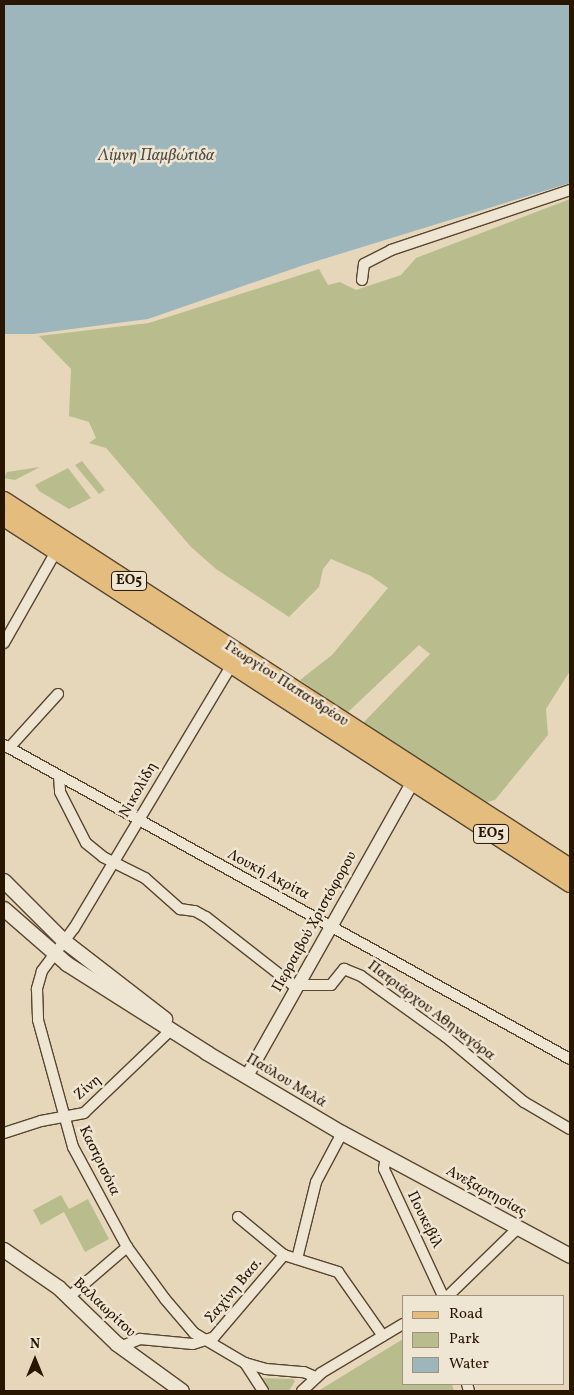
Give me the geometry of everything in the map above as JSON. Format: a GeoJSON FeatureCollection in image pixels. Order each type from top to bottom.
{"type":"FeatureCollection","features":[{"type":"Feature","properties":{"kind":"main road","name":"Γεωργίου Παπανδρέου"},"geometry":{"type":"LineString","coordinates":[[4,500],[60,545],[415,777],[570,884]]}},
{"type":"Feature","properties":{"kind":"main road","name":"Γεωργίου Παπανδρέου"},"geometry":{"type":"LineString","coordinates":[[4,518],[60,545]]}},
{"type":"Feature","properties":{"kind":"main road","name":"Γεωργίου Παπανδρέου"},"geometry":{"type":"LineString","coordinates":[[415,777],[570,867]]}},
{"type":"Feature","properties":{"kind":"main road","name":"Παύλου Μελά"},"geometry":{"type":"LineString","coordinates":[[4,881],[64,941],[160,1014],[172,1029]]}},
{"type":"Feature","properties":{"kind":"main road","name":"Παύλου Μελά"},"geometry":{"type":"LineString","coordinates":[[4,909],[54,955],[111,994],[342,1133],[386,1156]]}},
{"type":"Feature","properties":{"kind":"main road","name":"Ανεξαρτησίας"},"geometry":{"type":"LineString","coordinates":[[386,1156],[570,1256]]}},
{"type":"Feature","properties":{"kind":"main road","name":"Βαλαωρίτου"},"geometry":{"type":"LineString","coordinates":[[4,1250],[69,1297],[120,1346],[182,1391]]}},
{"type":"Feature","properties":{"kind":"street"},"geometry":{"type":"LineString","coordinates":[[362,280],[364,264],[390,250],[570,190]]}},
{"type":"Feature","properties":{"kind":"street"},"geometry":{"type":"LineString","coordinates":[[4,643],[60,545]]}},
{"type":"Feature","properties":{"kind":"street","name":"Νικολίδη"},"geometry":{"type":"LineString","coordinates":[[64,941],[114,862],[235,659]]}},
{"type":"Feature","properties":{"kind":"street"},"geometry":{"type":"LineString","coordinates":[[6,747],[58,694]]}},
{"type":"Feature","properties":{"kind":"street","name":"Λουκή Ακρίτα"},"geometry":{"type":"LineString","coordinates":[[6,747],[138,822],[570,1059]]}},
{"type":"Feature","properties":{"kind":"street"},"geometry":{"type":"LineString","coordinates":[[59,776],[60,792],[86,843],[114,862],[145,878],[180,910],[196,911],[206,917],[283,979],[298,986]]}},
{"type":"Feature","properties":{"kind":"street","name":"Περραιβού Χριστόφορου"},"geometry":{"type":"LineString","coordinates":[[247,1076],[415,777]]}},
{"type":"Feature","properties":{"kind":"street","name":"Καστρισόια"},"geometry":{"type":"LineString","coordinates":[[64,941],[38,982],[37,1010],[40,1034],[72,1147],[127,1246],[179,1317],[205,1341],[245,1363],[266,1370],[304,1372],[314,1377]]}},
{"type":"Feature","properties":{"kind":"street","name":"Πατριάρχου Αθηναγόρα"},"geometry":{"type":"LineString","coordinates":[[298,986],[331,985],[344,969],[361,976],[446,1037],[524,1102],[570,1130]]}},
{"type":"Feature","properties":{"kind":"street","name":"Ζίνη"},"geometry":{"type":"LineString","coordinates":[[4,1133],[80,1114],[98,1102],[172,1029]]}},
{"type":"Feature","properties":{"kind":"street"},"geometry":{"type":"LineString","coordinates":[[297,1260],[316,1182],[342,1133]]}},
{"type":"Feature","properties":{"kind":"street","name":"Πουκεβίλ"},"geometry":{"type":"LineString","coordinates":[[386,1156],[384,1169],[443,1295]]}},
{"type":"Feature","properties":{"kind":"street"},"geometry":{"type":"LineString","coordinates":[[238,1217],[284,1255],[338,1272],[383,1336]]}},
{"type":"Feature","properties":{"kind":"street"},"geometry":{"type":"LineString","coordinates":[[449,1295],[517,1228]]}},
{"type":"Feature","properties":{"kind":"street"},"geometry":{"type":"LineString","coordinates":[[69,1297],[127,1246]]}},
{"type":"Feature","properties":{"kind":"street","name":"Σαχίνη Βασ."},"geometry":{"type":"LineString","coordinates":[[205,1341],[219,1333],[284,1255]]}},
{"type":"Feature","properties":{"kind":"street"},"geometry":{"type":"LineString","coordinates":[[302,1391],[314,1377],[402,1325]]}},
{"type":"Feature","properties":{"kind":"street"},"geometry":{"type":"LineString","coordinates":[[120,1346],[140,1339],[193,1344],[205,1341]]}},
{"type":"Feature","properties":{"kind":"street"},"geometry":{"type":"LineString","coordinates":[[245,1363],[263,1391]]}},
{"type":"Feature","properties":{"kind":"green space"},"geometry":{"type":"Polygon","coordinates":[[[570,199],[570,671],[546,709],[548,735],[495,800],[487,802],[362,724],[430,654],[419,645],[347,713],[300,680],[332,655],[388,588],[371,576],[331,559],[323,569],[319,587],[289,617],[216,569],[191,547],[106,448],[89,443],[96,438],[89,422],[69,416],[71,369],[39,336],[149,323],[319,269],[328,285],[340,282],[356,290],[401,275],[416,258],[570,199]]]}},
{"type":"Feature","properties":{"kind":"green space"},"geometry":{"type":"Polygon","coordinates":[[[82,461],[105,490],[99,494],[75,465],[82,461]]]}},
{"type":"Feature","properties":{"kind":"green space"},"geometry":{"type":"Polygon","coordinates":[[[40,467],[15,480],[4,478],[7,472],[40,467]]]}},
{"type":"Feature","properties":{"kind":"green space"},"geometry":{"type":"Polygon","coordinates":[[[68,468],[91,498],[69,509],[39,491],[35,485],[68,468]]]}},
{"type":"Feature","properties":{"kind":"green space"},"geometry":{"type":"Polygon","coordinates":[[[61,1195],[69,1209],[88,1199],[109,1239],[85,1252],[64,1212],[41,1225],[33,1210],[61,1195]]]}},
{"type":"Feature","properties":{"kind":"green space"},"geometry":{"type":"Polygon","coordinates":[[[402,1340],[402,1385],[452,1385],[454,1391],[318,1391],[402,1340]]]}},
{"type":"Feature","properties":{"kind":"green space"},"geometry":{"type":"Polygon","coordinates":[[[260,1378],[293,1379],[295,1381],[289,1391],[269,1391],[260,1378]]]}},
{"type":"Feature","properties":{"kind":"water","name":"Λίμνη Παμβώτιδα"},"geometry":{"type":"Polygon","coordinates":[[[4,4],[570,4],[570,183],[304,265],[148,319],[34,334],[4,334],[4,4]]]}}]}
